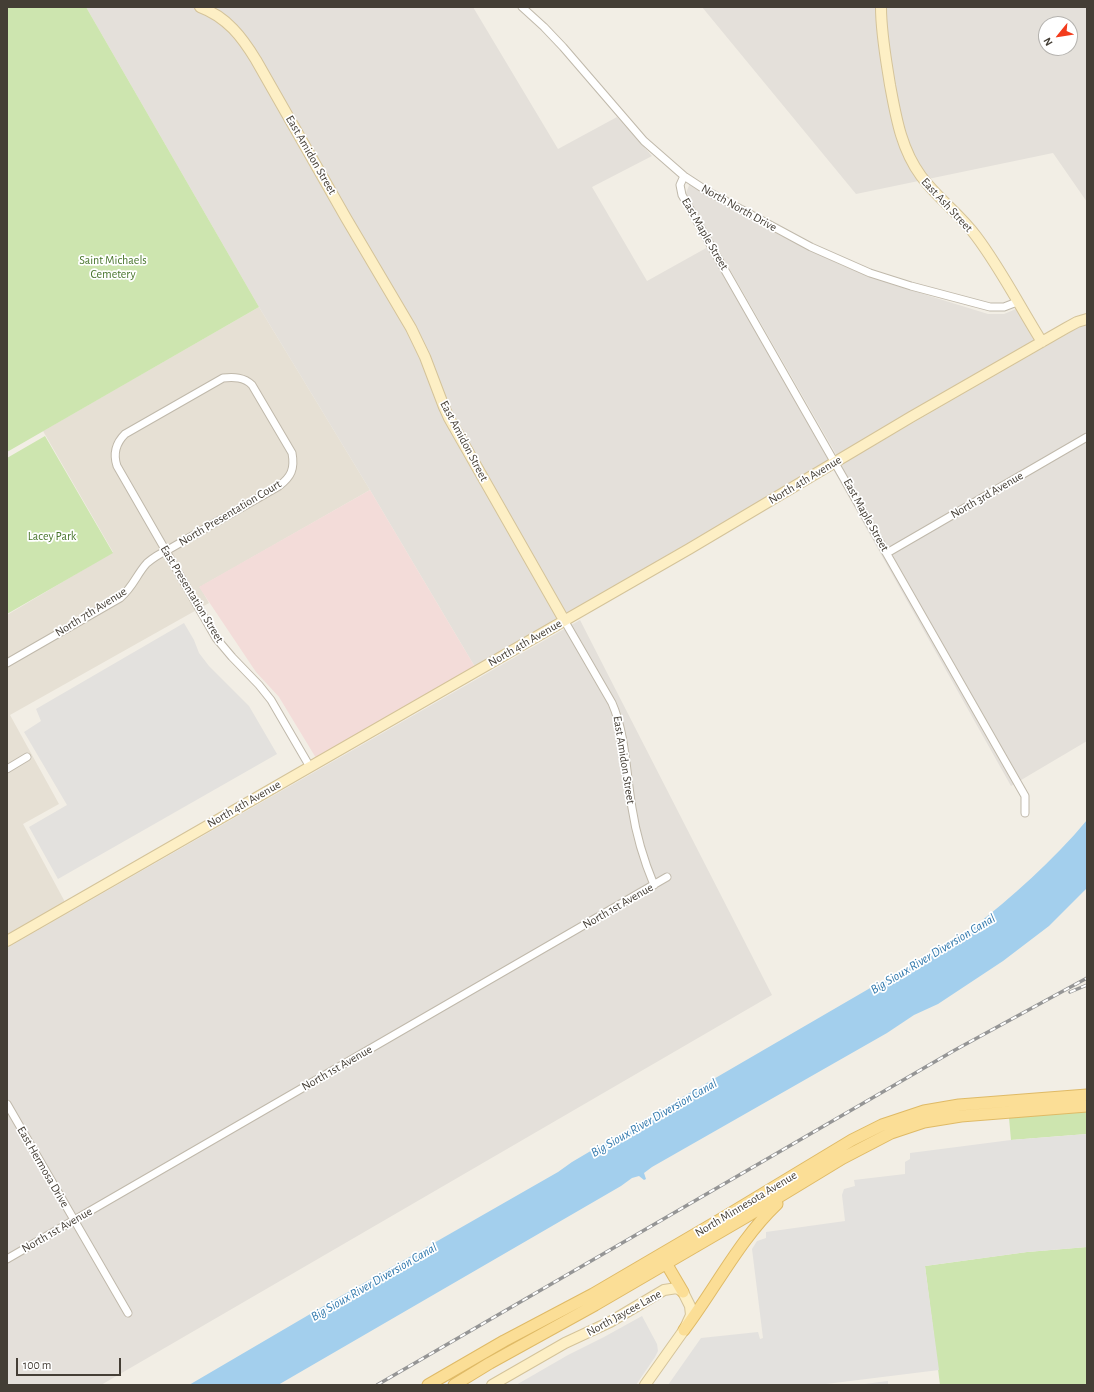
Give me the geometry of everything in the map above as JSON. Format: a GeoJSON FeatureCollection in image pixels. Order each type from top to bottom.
{"type":"FeatureCollection","features":[{"type":"Feature","properties":{"kind":"main road","name":"East Amidon Street"},"geometry":{"type":"LineString","coordinates":[[200,7],[213,12],[227,22],[240,36],[256,60],[411,328],[425,357],[452,424],[564,620]]}},
{"type":"Feature","properties":{"kind":"main road","name":"East Ash Street"},"geometry":{"type":"LineString","coordinates":[[881,7],[883,47],[898,126],[905,148],[914,167],[928,186],[966,223],[976,235],[999,270],[1042,342]]}},
{"type":"Feature","properties":{"kind":"main road"},"geometry":{"type":"LineString","coordinates":[[1042,342],[1077,322],[1087,319]]}},
{"type":"Feature","properties":{"kind":"main road","name":"North 4th Avenue"},"geometry":{"type":"LineString","coordinates":[[7,941],[765,504],[1042,342]]}},
{"type":"Feature","properties":{"kind":"main road","name":"North Minnesota Avenue"},"geometry":{"type":"LineString","coordinates":[[454,1385],[490,1363],[595,1305],[721,1219],[852,1140],[888,1122],[924,1111],[959,1105],[1087,1095]]}},
{"type":"Feature","properties":{"kind":"main road","name":"North Minnesota Avenue"},"geometry":{"type":"LineString","coordinates":[[428,1385],[504,1341],[593,1294],[746,1217],[843,1158],[891,1133],[924,1122],[961,1116],[1087,1106]]}},
{"type":"Feature","properties":{"kind":"main road"},"geometry":{"type":"LineString","coordinates":[[645,1385],[757,1225],[776,1204],[809,1178]]}},
{"type":"Feature","properties":{"kind":"main road"},"geometry":{"type":"LineString","coordinates":[[664,1259],[690,1306],[691,1313],[684,1330]]}},
{"type":"Feature","properties":{"kind":"main road","name":"North Jaycee Lane"},"geometry":{"type":"LineString","coordinates":[[492,1385],[552,1350],[610,1322],[664,1290],[676,1288],[683,1292]]}},
{"type":"Feature","properties":{"kind":"street","name":"North North Drive"},"geometry":{"type":"LineString","coordinates":[[522,7],[563,47],[644,141],[684,176],[734,206],[811,247],[870,273],[910,286],[990,307],[1004,307],[1017,302]]}},
{"type":"Feature","properties":{"kind":"street","name":"East Maple Street"},"geometry":{"type":"LineString","coordinates":[[684,176],[680,185],[682,195],[1025,796],[1025,813]]}},
{"type":"Feature","properties":{"kind":"street","name":"North Presentation Court"},"geometry":{"type":"LineString","coordinates":[[115,452],[118,440],[125,434],[222,378],[236,377],[248,381],[252,385],[292,453],[294,463],[292,470],[285,481],[279,486],[166,551]]}},
{"type":"Feature","properties":{"kind":"street","name":"North 3rd Avenue"},"geometry":{"type":"LineString","coordinates":[[887,552],[1087,437]]}},
{"type":"Feature","properties":{"kind":"street","name":"East Presentation Street"},"geometry":{"type":"LineString","coordinates":[[115,452],[114,459],[117,466],[216,638],[271,700],[310,767]]}},
{"type":"Feature","properties":{"kind":"street","name":"North 7th Avenue"},"geometry":{"type":"LineString","coordinates":[[7,663],[120,598],[129,591],[148,563],[166,551]]}},
{"type":"Feature","properties":{"kind":"street","name":"East Amidon Street"},"geometry":{"type":"LineString","coordinates":[[564,620],[612,703],[616,713],[621,732],[634,822],[648,871],[654,885]]}},
{"type":"Feature","properties":{"kind":"street"},"geometry":{"type":"LineString","coordinates":[[7,769],[28,757]]}},
{"type":"Feature","properties":{"kind":"street","name":"North 1st Avenue"},"geometry":{"type":"LineString","coordinates":[[7,1259],[667,877]]}},
{"type":"Feature","properties":{"kind":"street","name":"East Hermosa Drive"},"geometry":{"type":"LineString","coordinates":[[7,1104],[128,1313]]}},
{"type":"Feature","properties":{"kind":"shaded area"},"geometry":{"type":"Polygon","coordinates":[[[86,7],[473,7],[558,149],[617,117],[652,156],[592,187],[647,281],[708,247],[829,461],[475,667],[259,307],[86,7]]]}},
{"type":"Feature","properties":{"kind":"shaded area"},"geometry":{"type":"Polygon","coordinates":[[[702,7],[1087,7],[1087,202],[1053,153],[856,194],[702,7]]]}},
{"type":"Feature","properties":{"kind":"shaded area"},"geometry":{"type":"Polygon","coordinates":[[[690,183],[773,232],[841,265],[891,284],[988,314],[1004,314],[1016,309],[1037,340],[837,456],[686,193],[690,183]]]}},
{"type":"Feature","properties":{"kind":"shaded area"},"geometry":{"type":"Polygon","coordinates":[[[259,307],[370,490],[200,587],[209,603],[10,715],[59,804],[23,824],[65,902],[7,936],[7,615],[113,552],[43,431],[259,307]]]}},
{"type":"Feature","properties":{"kind":"shaded area"},"geometry":{"type":"Polygon","coordinates":[[[1087,324],[1087,741],[1011,786],[833,469],[1087,324]]]}},
{"type":"Feature","properties":{"kind":"shaded area"},"geometry":{"type":"Polygon","coordinates":[[[370,490],[475,667],[316,758],[279,697],[256,672],[199,587],[370,490]]]}},
{"type":"Feature","properties":{"kind":"shaded area"},"geometry":{"type":"Polygon","coordinates":[[[580,620],[772,995],[101,1385],[7,1385],[7,948],[580,620]]]}},
{"type":"Feature","properties":{"kind":"shaded area"},"geometry":{"type":"Polygon","coordinates":[[[184,623],[194,640],[199,653],[209,666],[249,706],[277,754],[58,879],[29,827],[67,805],[24,732],[41,721],[36,709],[184,623]]]}},
{"type":"Feature","properties":{"kind":"shaded area"},"geometry":{"type":"Polygon","coordinates":[[[1087,1134],[1087,1247],[1027,1252],[925,1266],[939,1370],[818,1385],[668,1385],[701,1338],[758,1332],[760,1339],[763,1338],[752,1249],[757,1241],[766,1238],[766,1232],[845,1221],[842,1195],[844,1189],[855,1186],[854,1180],[905,1174],[905,1162],[910,1159],[910,1153],[1011,1140],[1087,1134]]]}},
{"type":"Feature","properties":{"kind":"shaded area"},"geometry":{"type":"Polygon","coordinates":[[[642,1316],[657,1344],[658,1351],[636,1385],[516,1385],[568,1355],[642,1316]]]}},
{"type":"Feature","properties":{"kind":"shaded area"},"geometry":{"type":"Polygon","coordinates":[[[888,1381],[888,1385],[857,1385],[888,1381]]]}},
{"type":"Feature","properties":{"kind":"green space","name":"Saint Michaels Cemetery"},"geometry":{"type":"Polygon","coordinates":[[[7,7],[86,7],[259,307],[7,452],[7,7]]]}},
{"type":"Feature","properties":{"kind":"green space","name":"Lacey Park"},"geometry":{"type":"Polygon","coordinates":[[[45,436],[113,553],[7,614],[7,458],[45,436]]]}},
{"type":"Feature","properties":{"kind":"green space"},"geometry":{"type":"Polygon","coordinates":[[[1087,1111],[1087,1134],[1011,1140],[1009,1118],[1087,1111]]]}},
{"type":"Feature","properties":{"kind":"green space"},"geometry":{"type":"Polygon","coordinates":[[[1087,1247],[1087,1385],[940,1385],[925,1266],[1027,1252],[1087,1247]]]}},
{"type":"Feature","properties":{"kind":"water","name":"Big Sioux River Diversion Canal"},"geometry":{"type":"Polygon","coordinates":[[[1087,820],[1087,888],[1049,926],[1003,961],[938,1004],[914,1015],[887,1033],[652,1167],[644,1173],[646,1179],[644,1180],[639,1176],[632,1178],[621,1186],[278,1385],[189,1385],[558,1172],[572,1162],[650,1116],[970,930],[1032,878],[1087,820]]]}},
{"type":"Feature","properties":{"kind":"railway"},"geometry":{"type":"LineString","coordinates":[[377,1385],[955,1050],[1087,978]]}},
{"type":"Feature","properties":{"kind":"railway"},"geometry":{"type":"LineString","coordinates":[[1070,992],[1087,985]]}}]}
